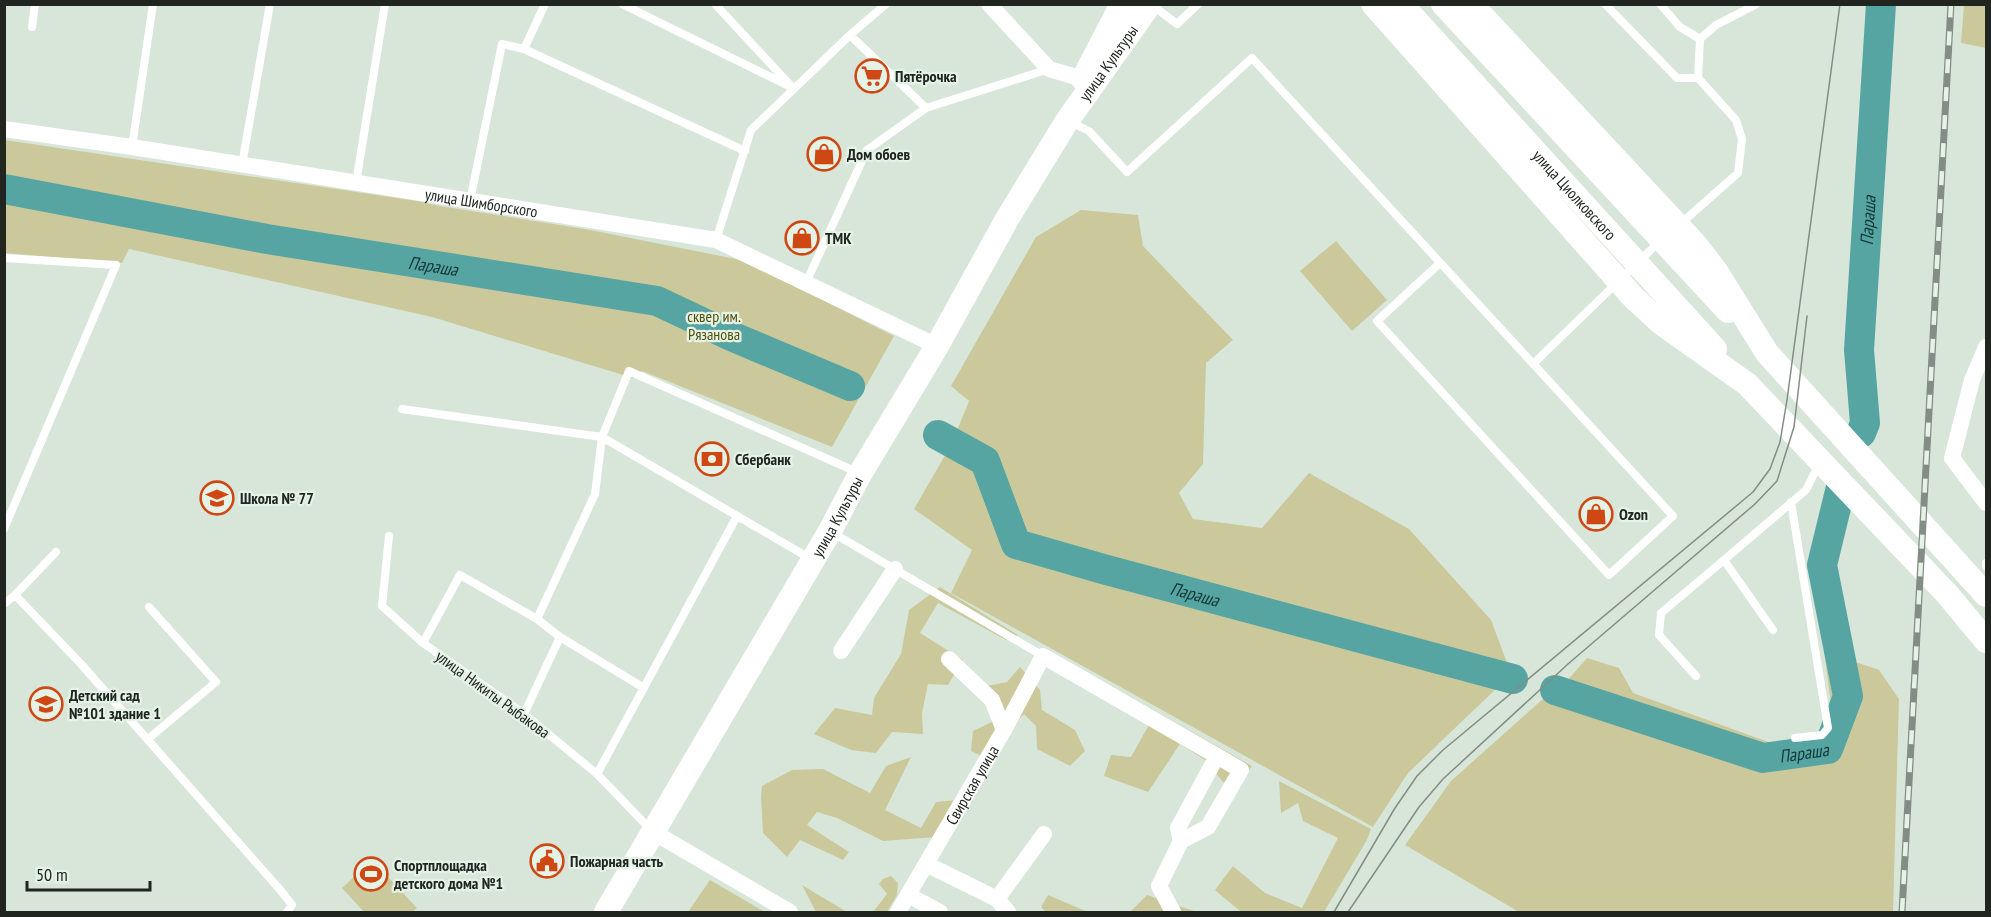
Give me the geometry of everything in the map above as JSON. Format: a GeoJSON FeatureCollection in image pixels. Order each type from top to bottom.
{"type":"FeatureCollection","features":[{"type":"Feature","properties":{"kind":"main road","name":"улица Культуры"},"geometry":{"type":"LineString","coordinates":[[1067,120],[1083,79],[1122,4]]}},
{"type":"Feature","properties":{"kind":"main road","name":"улица Культуры"},"geometry":{"type":"LineString","coordinates":[[606,912],[830,531],[860,474],[937,346],[1007,219],[1067,120],[1151,4]]}},
{"type":"Feature","properties":{"kind":"main road"},"geometry":{"type":"LineString","coordinates":[[1373,4],[1634,297],[1661,323],[1748,384],[1948,595],[1986,640]]}},
{"type":"Feature","properties":{"kind":"main road","name":"улица Циолковского"},"geometry":{"type":"LineString","coordinates":[[1401,4],[1748,384]]}},
{"type":"Feature","properties":{"kind":"main road","name":"улица Циолковского"},"geometry":{"type":"LineString","coordinates":[[1443,4],[1767,353]]}},
{"type":"Feature","properties":{"kind":"main road"},"geometry":{"type":"LineString","coordinates":[[1471,4],[1695,244],[1716,271],[1767,353],[1986,595]]}},
{"type":"Feature","properties":{"kind":"street"},"geometry":{"type":"LineString","coordinates":[[989,4],[1049,69],[1083,79]]}},
{"type":"Feature","properties":{"kind":"street","name":"улица Шимборского"},"geometry":{"type":"LineString","coordinates":[[4,129],[132,147],[716,240],[805,285],[937,346]]}},
{"type":"Feature","properties":{"kind":"street"},"geometry":{"type":"LineString","coordinates":[[1986,347],[1972,380],[1952,458],[1986,503]]}},
{"type":"Feature","properties":{"kind":"street"},"geometry":{"type":"LineString","coordinates":[[841,651],[895,569]]}},
{"type":"Feature","properties":{"kind":"street"},"geometry":{"type":"LineString","coordinates":[[1043,656],[1241,770],[1208,827],[1181,841],[1159,886],[1173,912]]}},
{"type":"Feature","properties":{"kind":"street","name":"Свирская улица"},"geometry":{"type":"LineString","coordinates":[[898,912],[1004,730],[1043,656]]}},
{"type":"Feature","properties":{"kind":"street"},"geometry":{"type":"LineString","coordinates":[[949,659],[992,700],[1004,730]]}},
{"type":"Feature","properties":{"kind":"street"},"geometry":{"type":"LineString","coordinates":[[1181,841],[1178,828],[1217,756]]}},
{"type":"Feature","properties":{"kind":"street"},"geometry":{"type":"LineString","coordinates":[[653,832],[790,912]]}},
{"type":"Feature","properties":{"kind":"street"},"geometry":{"type":"LineString","coordinates":[[998,899],[1044,834]]}},
{"type":"Feature","properties":{"kind":"street"},"geometry":{"type":"LineString","coordinates":[[926,864],[998,899],[1008,912]]}},
{"type":"Feature","properties":{"kind":"street"},"geometry":{"type":"LineString","coordinates":[[908,895],[940,912]]}},
{"type":"Feature","properties":{"kind":"lane"},"geometry":{"type":"LineString","coordinates":[[32,27],[35,4]]}},
{"type":"Feature","properties":{"kind":"lane"},"geometry":{"type":"LineString","coordinates":[[132,147],[153,4]]}},
{"type":"Feature","properties":{"kind":"lane"},"geometry":{"type":"LineString","coordinates":[[242,165],[270,4]]}},
{"type":"Feature","properties":{"kind":"lane"},"geometry":{"type":"LineString","coordinates":[[356,183],[385,4]]}},
{"type":"Feature","properties":{"kind":"lane"},"geometry":{"type":"LineString","coordinates":[[524,49],[545,4]]}},
{"type":"Feature","properties":{"kind":"lane"},"geometry":{"type":"LineString","coordinates":[[622,4],[793,88]]}},
{"type":"Feature","properties":{"kind":"lane"},"geometry":{"type":"LineString","coordinates":[[715,4],[793,88]]}},
{"type":"Feature","properties":{"kind":"lane"},"geometry":{"type":"LineString","coordinates":[[716,240],[752,130],[793,88],[886,4]]}},
{"type":"Feature","properties":{"kind":"lane"},"geometry":{"type":"LineString","coordinates":[[1151,4],[1177,24],[1198,4]]}},
{"type":"Feature","properties":{"kind":"lane"},"geometry":{"type":"LineString","coordinates":[[1605,4],[1677,78],[1698,78]]}},
{"type":"Feature","properties":{"kind":"lane"},"geometry":{"type":"LineString","coordinates":[[1660,4],[1680,27],[1700,39]]}},
{"type":"Feature","properties":{"kind":"lane"},"geometry":{"type":"LineString","coordinates":[[1533,363],[1650,251],[1738,173],[1742,139],[1736,120],[1698,78],[1700,39],[1716,25],[1757,4]]}},
{"type":"Feature","properties":{"kind":"lane"},"geometry":{"type":"LineString","coordinates":[[850,35],[926,108]]}},
{"type":"Feature","properties":{"kind":"lane"},"geometry":{"type":"LineString","coordinates":[[470,201],[502,44],[524,49],[745,151]]}},
{"type":"Feature","properties":{"kind":"lane"},"geometry":{"type":"LineString","coordinates":[[1067,120],[1089,131],[1127,172],[1252,58],[1673,516],[1609,575],[1377,321],[1440,263]]}},
{"type":"Feature","properties":{"kind":"lane"},"geometry":{"type":"LineString","coordinates":[[805,285],[867,150],[926,108],[1049,69]]}},
{"type":"Feature","properties":{"kind":"lane"},"geometry":{"type":"LineString","coordinates":[[4,258],[116,265],[4,529]]}},
{"type":"Feature","properties":{"kind":"lane"},"geometry":{"type":"LineString","coordinates":[[537,619],[596,494],[602,437],[629,371],[860,474]]}},
{"type":"Feature","properties":{"kind":"lane"},"geometry":{"type":"LineString","coordinates":[[402,409],[602,437],[813,560]]}},
{"type":"Feature","properties":{"kind":"lane"},"geometry":{"type":"LineString","coordinates":[[1696,676],[1659,635],[1661,613],[1806,490],[1820,461]]}},
{"type":"Feature","properties":{"kind":"lane"},"geometry":{"type":"LineString","coordinates":[[1791,502],[1828,728],[1822,735],[1795,738]]}},
{"type":"Feature","properties":{"kind":"lane"},"geometry":{"type":"LineString","coordinates":[[597,774],[737,516]]}},
{"type":"Feature","properties":{"kind":"lane"},"geometry":{"type":"LineString","coordinates":[[830,531],[1043,656]]}},
{"type":"Feature","properties":{"kind":"lane","name":"улица Никиты Рыбакова"},"geometry":{"type":"LineString","coordinates":[[389,536],[382,606],[423,643],[524,714],[597,774],[653,832]]}},
{"type":"Feature","properties":{"kind":"lane"},"geometry":{"type":"LineString","coordinates":[[4,604],[56,552]]}},
{"type":"Feature","properties":{"kind":"lane"},"geometry":{"type":"LineString","coordinates":[[1724,560],[1773,630]]}},
{"type":"Feature","properties":{"kind":"lane"},"geometry":{"type":"LineString","coordinates":[[423,643],[460,575],[537,619],[560,638],[644,688]]}},
{"type":"Feature","properties":{"kind":"lane"},"geometry":{"type":"LineString","coordinates":[[15,595],[81,663],[282,892],[292,905],[287,912]]}},
{"type":"Feature","properties":{"kind":"lane"},"geometry":{"type":"LineString","coordinates":[[148,739],[216,682],[149,607]]}},
{"type":"Feature","properties":{"kind":"lane"},"geometry":{"type":"LineString","coordinates":[[524,714],[560,638]]}},
{"type":"Feature","properties":{"kind":"green space"},"geometry":{"type":"Polygon","coordinates":[[[1964,5],[1986,5],[1986,48],[1961,43],[1964,5]]]}},
{"type":"Feature","properties":{"kind":"green space","name":"сквер им. Рязанова"},"geometry":{"type":"Polygon","coordinates":[[[5,140],[417,201],[585,229],[736,259],[771,274],[894,336],[832,447],[642,371],[633,378],[432,317],[129,249],[122,263],[5,253],[5,140]]]}},
{"type":"Feature","properties":{"kind":"green space"},"geometry":{"type":"Polygon","coordinates":[[[1081,210],[1138,215],[1143,246],[1233,340],[1206,363],[1203,464],[1179,493],[1193,519],[1262,528],[1309,473],[1409,529],[1491,620],[1512,676],[1017,542],[987,460],[953,440],[969,401],[951,386],[1036,237],[1081,210]]]}},
{"type":"Feature","properties":{"kind":"green space"},"geometry":{"type":"Polygon","coordinates":[[[1336,241],[1387,300],[1352,331],[1300,271],[1336,241]]]}},
{"type":"Feature","properties":{"kind":"green space"},"geometry":{"type":"Polygon","coordinates":[[[951,445],[983,463],[1014,545],[1497,677],[1498,687],[1408,773],[1373,827],[951,593],[972,550],[914,509],[951,445]]]}},
{"type":"Feature","properties":{"kind":"green space"},"geometry":{"type":"Polygon","coordinates":[[[940,587],[1018,635],[1006,640],[938,603],[920,633],[963,660],[948,685],[928,684],[922,713],[923,734],[892,732],[876,753],[851,750],[814,734],[835,708],[872,715],[874,698],[901,654],[909,610],[940,587]]]}},
{"type":"Feature","properties":{"kind":"green space"},"geometry":{"type":"Polygon","coordinates":[[[1824,651],[1879,670],[1899,699],[1893,912],[1519,912],[1405,845],[1451,781],[1544,698],[1550,700],[1587,658],[1619,668],[1633,693],[1774,744],[1824,742],[1833,719],[1824,651]]]}},
{"type":"Feature","properties":{"kind":"green space"},"geometry":{"type":"Polygon","coordinates":[[[1020,667],[1040,690],[1042,710],[1075,730],[1085,751],[1070,766],[1037,749],[1036,726],[1024,714],[982,756],[971,751],[973,731],[994,721],[987,686],[1007,682],[1020,667]]]}},
{"type":"Feature","properties":{"kind":"green space"},"geometry":{"type":"Polygon","coordinates":[[[1106,683],[1252,766],[1241,779],[1223,782],[1205,760],[1180,744],[1148,792],[1104,776],[1111,755],[1131,757],[1150,723],[1106,683]]]}},
{"type":"Feature","properties":{"kind":"green space"},"geometry":{"type":"Polygon","coordinates":[[[911,757],[885,810],[921,828],[936,802],[958,800],[936,837],[883,841],[837,818],[817,812],[807,825],[849,852],[843,860],[800,840],[787,857],[763,833],[762,786],[792,770],[823,769],[870,793],[886,766],[911,757]]]}},
{"type":"Feature","properties":{"kind":"green space"},"geometry":{"type":"Polygon","coordinates":[[[1279,781],[1371,829],[1367,840],[1324,912],[1241,912],[1215,890],[1233,866],[1265,893],[1302,908],[1338,838],[1303,821],[1298,803],[1281,813],[1279,781]]]}},
{"type":"Feature","properties":{"kind":"green space","name":"Спортплощадка детского дома №1"},"geometry":{"type":"Polygon","coordinates":[[[372,860],[417,908],[412,912],[364,912],[342,888],[372,860]]]}},
{"type":"Feature","properties":{"kind":"green space"},"geometry":{"type":"Polygon","coordinates":[[[891,876],[898,883],[897,895],[887,912],[873,912],[887,894],[879,884],[883,879],[891,876]]]}},
{"type":"Feature","properties":{"kind":"green space"},"geometry":{"type":"Polygon","coordinates":[[[710,880],[765,912],[688,912],[710,880]]]}},
{"type":"Feature","properties":{"kind":"green space"},"geometry":{"type":"Polygon","coordinates":[[[802,885],[847,912],[816,912],[802,885]]]}},
{"type":"Feature","properties":{"kind":"green space"},"geometry":{"type":"Polygon","coordinates":[[[1048,895],[1088,912],[1046,912],[1041,907],[1048,895]]]}},
{"type":"Feature","properties":{"kind":"green space"},"geometry":{"type":"Polygon","coordinates":[[[1147,895],[1197,912],[1130,912],[1147,895]]]}},
{"type":"Feature","properties":{"kind":"waterway","name":"Параша"},"geometry":{"type":"LineString","coordinates":[[1861,433],[1865,423],[1859,350],[1881,4]]}},
{"type":"Feature","properties":{"kind":"waterway","name":"Параша"},"geometry":{"type":"LineString","coordinates":[[4,189],[267,239],[657,301],[731,336],[850,386]]}},
{"type":"Feature","properties":{"kind":"waterway","name":"Параша"},"geometry":{"type":"LineString","coordinates":[[938,435],[985,461],[1016,544],[1513,679]]}},
{"type":"Feature","properties":{"kind":"waterway","name":"Параша"},"geometry":{"type":"LineString","coordinates":[[1555,690],[1763,758],[1828,749],[1848,696],[1822,565],[1841,487]]}},
{"type":"Feature","properties":{"kind":"tram line"},"geometry":{"type":"LineString","coordinates":[[1334,912],[1395,808],[1417,776],[1443,750],[1753,492],[1770,469],[1780,442],[1787,400],[1840,4]]}},
{"type":"Feature","properties":{"kind":"tram line"},"geometry":{"type":"LineString","coordinates":[[1348,912],[1419,807],[1443,779],[1568,664],[1755,504],[1777,481],[1794,427],[1807,316]]}},
{"type":"Feature","properties":{"kind":"railway"},"geometry":{"type":"LineString","coordinates":[[1902,912],[1951,4]]}},
{"type":"Feature","properties":{"kind":"place","name":"Пятёрочка"},"geometry":{"type":"Point","coordinates":[872,76]}},
{"type":"Feature","properties":{"kind":"place","name":"Дом обоев"},"geometry":{"type":"Point","coordinates":[824,154]}},
{"type":"Feature","properties":{"kind":"place","name":"ТМК"},"geometry":{"type":"Point","coordinates":[802,238]}},
{"type":"Feature","properties":{"kind":"place","name":"Сбербанк"},"geometry":{"type":"Point","coordinates":[712,459]}},
{"type":"Feature","properties":{"kind":"place","name":"Школа № 77"},"geometry":{"type":"Point","coordinates":[217,498]}},
{"type":"Feature","properties":{"kind":"place","name":"Ozon"},"geometry":{"type":"Point","coordinates":[1596,514]}},
{"type":"Feature","properties":{"kind":"place","name":"Детский сад №101 здание 1"},"geometry":{"type":"Point","coordinates":[46,704]}},
{"type":"Feature","properties":{"kind":"place","name":"Пожарная часть"},"geometry":{"type":"Point","coordinates":[547,861]}},
{"type":"Feature","properties":{"kind":"place","name":"Спортплощадка детского дома №1"},"geometry":{"type":"Point","coordinates":[371,874]}}]}
